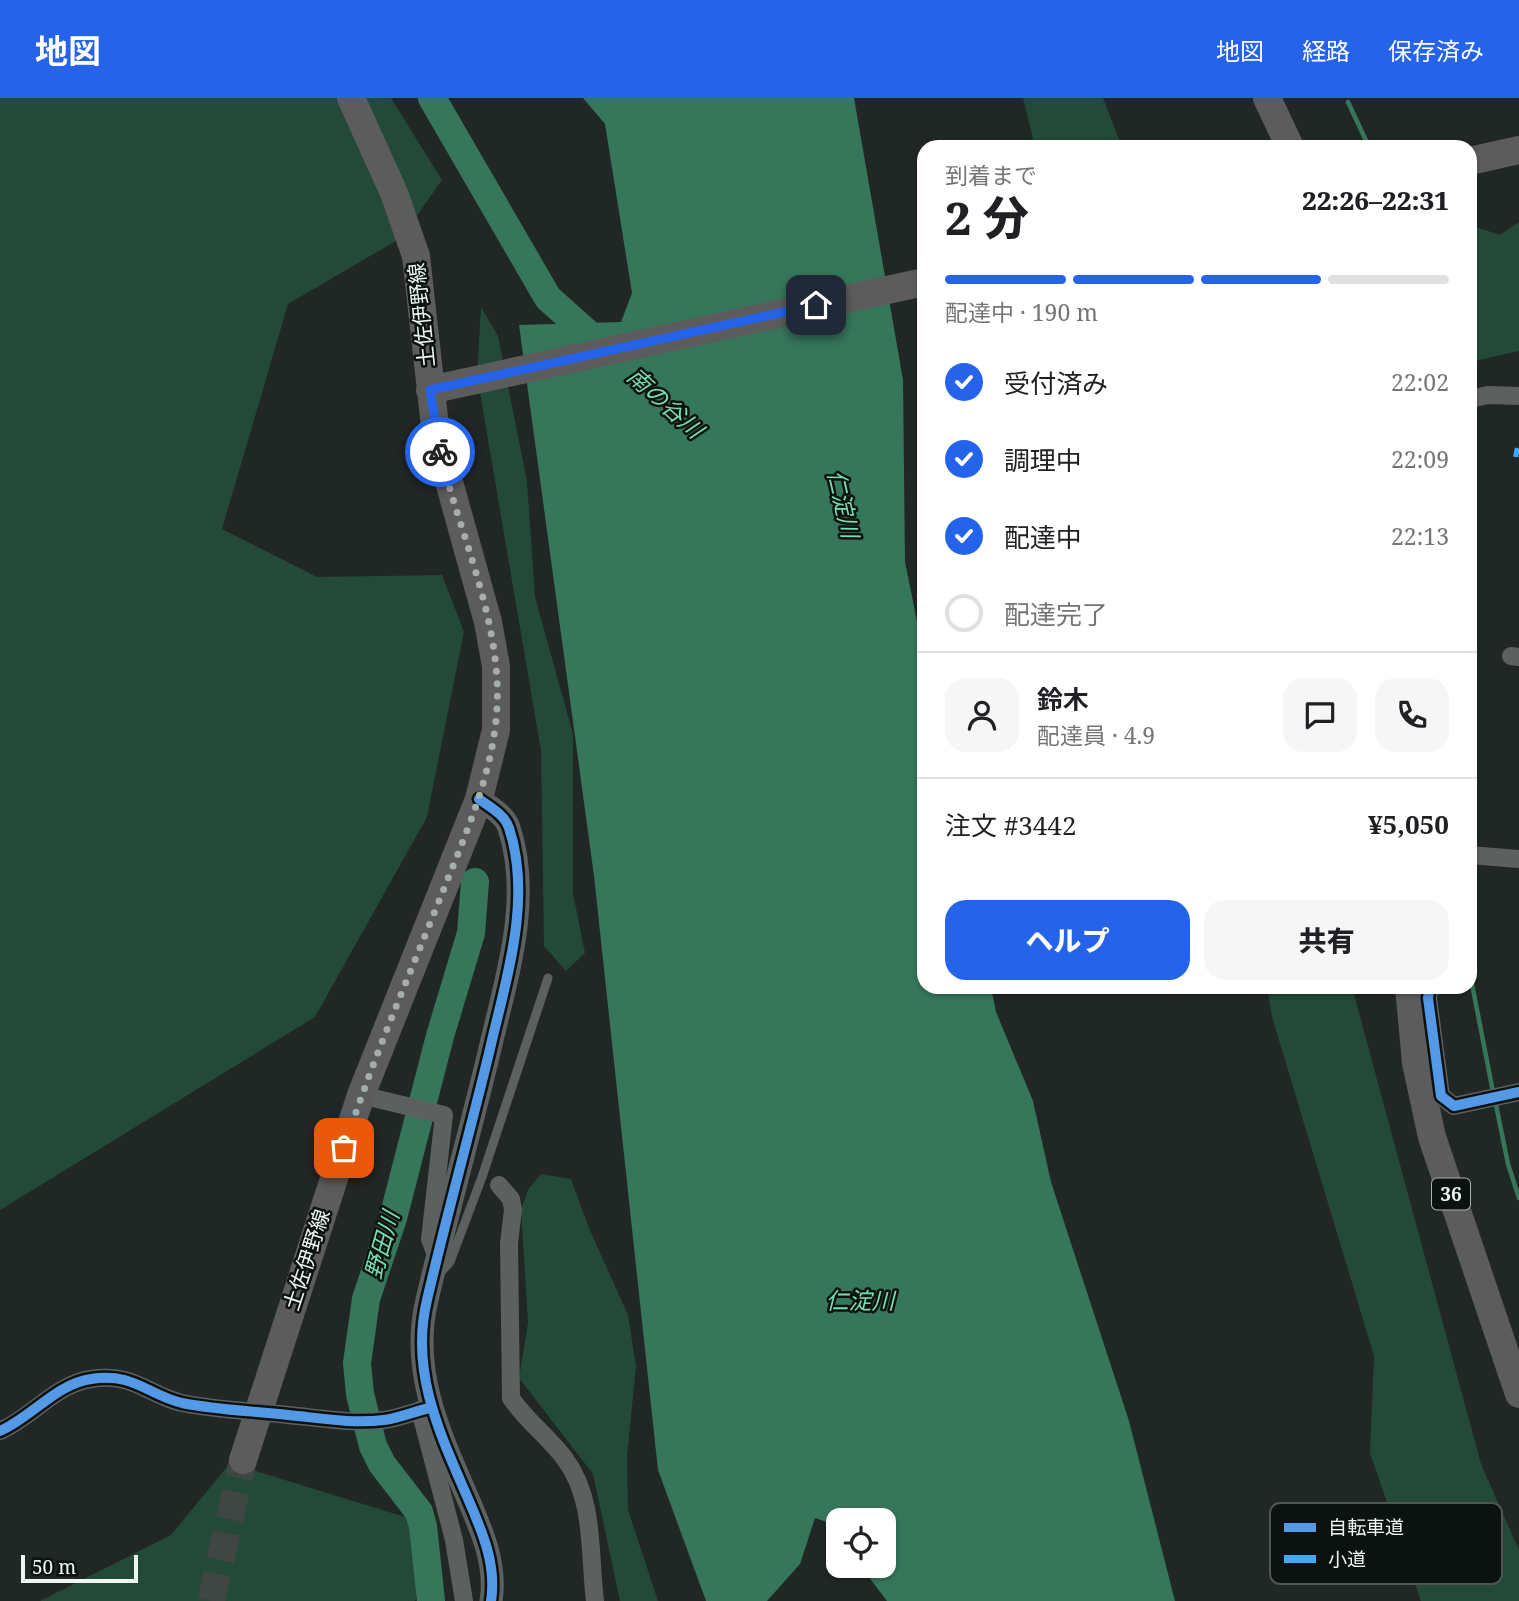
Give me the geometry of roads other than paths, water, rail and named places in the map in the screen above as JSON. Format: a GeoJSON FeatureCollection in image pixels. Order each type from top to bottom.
{"type":"FeatureCollection","features":[{"type":"Feature","properties":{"kind":"main road","name":"土佐伊野線"},"geometry":{"type":"LineString","coordinates":[[243,1460],[361,1095],[479,799],[496,730],[496,666],[488,622],[436,435],[416,256],[367,127],[351,98]]}},
{"type":"Feature","properties":{"kind":"main road"},"geometry":{"type":"LineString","coordinates":[[1277,100],[1288,140]]}},
{"type":"Feature","properties":{"kind":"main road"},"geometry":{"type":"LineString","coordinates":[[1477,160],[1519,150]]}},
{"type":"Feature","properties":{"kind":"main road"},"geometry":{"type":"LineString","coordinates":[[430,390],[917,284]]}},
{"type":"Feature","properties":{"kind":"main road","name":"36"},"geometry":{"type":"LineString","coordinates":[[1410,994],[1416,1063],[1432,1137],[1519,1394]]}},
{"type":"Feature","properties":{"kind":"street"},"geometry":{"type":"LineString","coordinates":[[1479,397],[1519,396]]}},
{"type":"Feature","properties":{"kind":"street"},"geometry":{"type":"LineString","coordinates":[[464,1601],[454,1540],[425,1409],[422,1342],[431,1283],[510,963],[518,896],[518,870],[509,829],[500,815],[479,799]]}},
{"type":"Feature","properties":{"kind":"street"},"geometry":{"type":"LineString","coordinates":[[1477,856],[1519,859]]}},
{"type":"Feature","properties":{"kind":"street"},"geometry":{"type":"LineString","coordinates":[[1429,994],[1441,1096],[1454,1106],[1503,1095]]}},
{"type":"Feature","properties":{"kind":"street"},"geometry":{"type":"LineString","coordinates":[[361,1095],[442,1112],[445,1118],[430,1240],[438,1258]]}},
{"type":"Feature","properties":{"kind":"street"},"geometry":{"type":"LineString","coordinates":[[499,1185],[512,1199],[513,1210],[509,1243],[511,1398],[521,1414],[565,1459],[577,1480],[588,1519],[595,1601]]}},
{"type":"Feature","properties":{"kind":"street"},"geometry":{"type":"LineString","coordinates":[[0,1432],[27,1417],[57,1392],[90,1379],[136,1381],[181,1402],[257,1414],[352,1422],[386,1420],[425,1409]]}},
{"type":"Feature","properties":{"kind":"street"},"geometry":{"type":"LineString","coordinates":[[425,1409],[482,1529],[492,1567],[491,1601]]}},
{"type":"Feature","properties":{"kind":"lane"},"geometry":{"type":"LineString","coordinates":[[431,1283],[450,1262],[548,978]]}},
{"type":"Feature","properties":{"kind":"water","name":"仁淀川"},"geometry":{"type":"Polygon","coordinates":[[[583,98],[854,98],[903,380],[905,562],[917,621],[917,994],[992,994],[996,1012],[1033,1101],[1051,1182],[1129,1421],[1175,1601],[887,1601],[870,1578],[896,1578],[896,1508],[826,1508],[826,1522],[815,1518],[800,1564],[767,1601],[706,1601],[658,1470],[594,876],[519,325],[621,322],[632,293],[605,124],[583,98]]]}},
{"type":"Feature","properties":{"kind":"waterway","name":"南の谷川"},"geometry":{"type":"LineString","coordinates":[[432,98],[548,298],[603,347]]}},
{"type":"Feature","properties":{"kind":"waterway"},"geometry":{"type":"LineString","coordinates":[[1348,102],[1366,140]]}},
{"type":"Feature","properties":{"kind":"waterway","name":"野田川"},"geometry":{"type":"LineString","coordinates":[[431,1601],[419,1512],[382,1464],[373,1446],[360,1394],[357,1363],[366,1299],[393,1218],[440,1036],[471,933],[475,882]]}},
{"type":"Feature","properties":{"kind":"waterway"},"geometry":{"type":"LineString","coordinates":[[1474,994],[1493,1092]]}},
{"type":"Feature","properties":{"kind":"waterway"},"geometry":{"type":"LineString","coordinates":[[1495,1100],[1508,1164],[1519,1198]]}},
{"type":"Feature","properties":{"kind":"tunnel"},"geometry":{"type":"LineString","coordinates":[[211,1601],[243,1460]]}}]}
